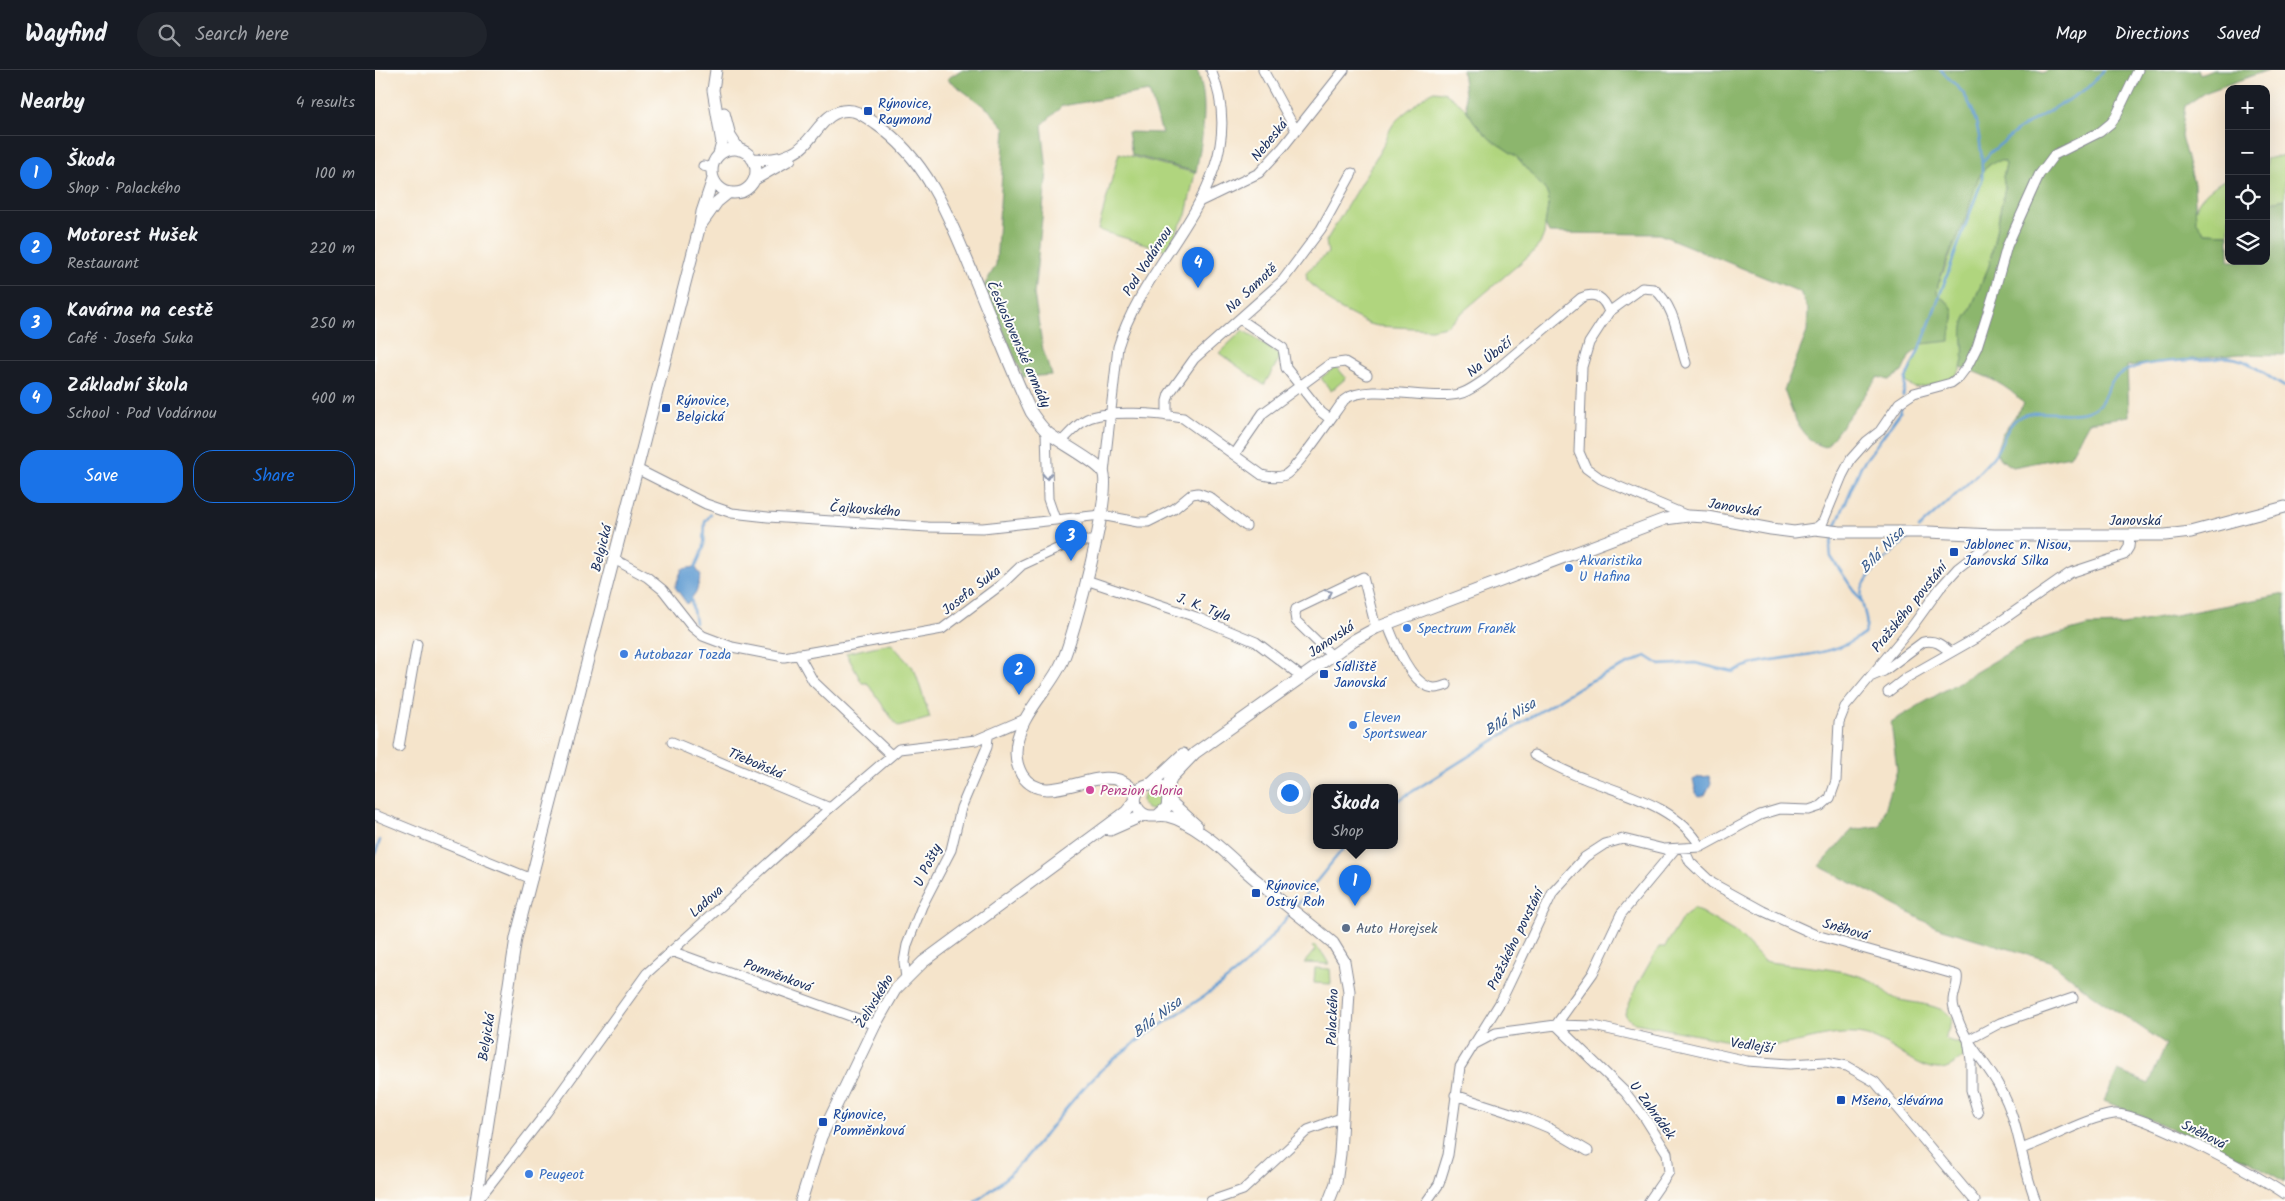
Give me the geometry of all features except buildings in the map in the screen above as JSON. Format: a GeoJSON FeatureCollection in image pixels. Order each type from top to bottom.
{"type":"FeatureCollection","features":[{"type":"Feature","properties":{"kind":"street"},"geometry":{"type":"LineString","coordinates":[[716,70],[726,126],[739,150],[752,158],[773,160],[794,153]]}},
{"type":"Feature","properties":{"kind":"street"},"geometry":{"type":"LineString","coordinates":[[716,70],[713,90],[721,143],[719,154],[709,171],[719,188],[728,193],[745,191],[755,179],[756,168],[752,158]]}},
{"type":"Feature","properties":{"kind":"street","name":"Pod Vodárnou"},"geometry":{"type":"LineString","coordinates":[[1103,474],[1118,346],[1127,319],[1201,201],[1217,158],[1223,127],[1217,84],[1211,70]]}},
{"type":"Feature","properties":{"kind":"street"},"geometry":{"type":"LineString","coordinates":[[1263,70],[1295,129]]}},
{"type":"Feature","properties":{"kind":"street"},"geometry":{"type":"LineString","coordinates":[[1820,530],[1842,476],[1857,452],[1880,431],[1899,403],[1914,393],[1944,386],[1959,377],[1977,347],[2007,246],[2039,175],[2054,155],[2100,132],[2111,124],[2117,116],[2138,70]]}},
{"type":"Feature","properties":{"kind":"street","name":"Nebeská"},"geometry":{"type":"LineString","coordinates":[[1201,201],[1259,173],[1283,147],[1295,129],[1341,72]]}},
{"type":"Feature","properties":{"kind":"street","name":"Československé armády"},"geometry":{"type":"LineString","coordinates":[[755,179],[786,162],[827,118],[843,111],[852,111],[887,131],[904,148],[932,186],[951,222],[1031,412],[1046,431],[1095,465],[1103,474]]}},
{"type":"Feature","properties":{"kind":"street"},"geometry":{"type":"LineString","coordinates":[[719,154],[729,150],[739,150]]}},
{"type":"Feature","properties":{"kind":"street","name":"Belgická"},"geometry":{"type":"LineString","coordinates":[[476,1201],[516,938],[701,224],[709,171]]}},
{"type":"Feature","properties":{"kind":"street","name":"Na Samotě"},"geometry":{"type":"LineString","coordinates":[[1167,416],[1169,394],[1194,359],[1283,280],[1321,229],[1352,174]]}},
{"type":"Feature","properties":{"kind":"street","name":"Belgická"},"geometry":{"type":"LineString","coordinates":[[701,224],[717,202],[728,193]]}},
{"type":"Feature","properties":{"kind":"street"},"geometry":{"type":"LineString","coordinates":[[1687,363],[1672,316],[1660,293],[1655,288],[1642,288],[1609,312],[1589,343],[1582,367],[1579,452],[1586,468],[1601,479],[1689,516]]}},
{"type":"Feature","properties":{"kind":"street","name":"Na Úbočí"},"geometry":{"type":"LineString","coordinates":[[1109,413],[1183,418],[1262,475],[1269,477],[1286,474],[1298,462],[1344,400],[1352,396],[1374,392],[1457,394],[1472,389],[1587,295],[1599,296],[1604,301],[1609,312]]}},
{"type":"Feature","properties":{"kind":"street"},"geometry":{"type":"LineString","coordinates":[[1240,319],[1285,350],[1285,366],[1321,412],[1330,419]]}},
{"type":"Feature","properties":{"kind":"street"},"geometry":{"type":"LineString","coordinates":[[1234,455],[1263,413],[1330,364],[1345,362],[1367,375]]}},
{"type":"Feature","properties":{"kind":"street"},"geometry":{"type":"LineString","coordinates":[[1061,442],[1086,420],[1109,413]]}},
{"type":"Feature","properties":{"kind":"street"},"geometry":{"type":"LineString","coordinates":[[1046,431],[1048,499],[1055,519]]}},
{"type":"Feature","properties":{"kind":"street","name":"Čajkovského"},"geometry":{"type":"LineString","coordinates":[[637,469],[706,504],[732,513],[768,517],[928,527],[983,528],[1101,515],[1148,522],[1173,509],[1192,494],[1198,493],[1209,497],[1246,526]]}},
{"type":"Feature","properties":{"kind":"street"},"geometry":{"type":"LineString","coordinates":[[1091,780],[1119,773],[1141,782],[1161,786],[1168,795],[1165,811],[1157,816],[1144,815],[1138,809],[1134,790],[1121,780],[1107,778],[1091,780],[1050,789],[1036,786],[1025,779],[1020,770],[1016,755],[1019,733],[1025,719],[1063,662],[1075,628],[1101,515],[1105,485],[1103,474]]}},
{"type":"Feature","properties":{"kind":"street","name":"Janovská"},"geometry":{"type":"LineString","coordinates":[[1168,795],[1171,778],[1185,762],[1226,730],[1332,656],[1382,625],[1665,519],[1707,516],[1794,532],[1820,530],[1994,535],[2165,535],[2191,532],[2285,508]]}},
{"type":"Feature","properties":{"kind":"street"},"geometry":{"type":"LineString","coordinates":[[1074,541],[1078,518]]}},
{"type":"Feature","properties":{"kind":"street","name":"Pražského povstání"},"geometry":{"type":"LineString","coordinates":[[1427,1201],[1439,1184],[1448,1154],[1460,1067],[1501,1001],[1553,892],[1585,857],[1605,844],[1623,839],[1663,849],[1701,846],[1760,815],[1780,809],[1809,810],[1821,806],[1830,798],[1836,781],[1839,722],[1845,707],[1911,628],[1939,588],[1958,568],[1985,547],[1994,535]]}},
{"type":"Feature","properties":{"kind":"street"},"geometry":{"type":"LineString","coordinates":[[1888,692],[1906,678],[1978,637],[2070,573],[2124,555],[2129,547],[2130,535]]}},
{"type":"Feature","properties":{"kind":"street","name":"Josefa Suka"},"geometry":{"type":"LineString","coordinates":[[614,559],[647,577],[663,590],[692,627],[703,636],[732,647],[784,657],[942,629],[1002,584],[1022,566],[1074,541],[1094,541]]}},
{"type":"Feature","properties":{"kind":"street"},"geometry":{"type":"LineString","coordinates":[[1332,656],[1297,621],[1296,609],[1363,577],[1382,625],[1414,676],[1431,687],[1447,686]]}},
{"type":"Feature","properties":{"kind":"street","name":"J. K. Tyla"},"geometry":{"type":"LineString","coordinates":[[1086,580],[1196,617],[1256,642],[1303,677]]}},
{"type":"Feature","properties":{"kind":"street","name":"Pražského povstání"},"geometry":{"type":"LineString","coordinates":[[1869,677],[1884,671],[1923,642],[1931,640],[1941,644],[1950,652]]}},
{"type":"Feature","properties":{"kind":"street"},"geometry":{"type":"LineString","coordinates":[[399,747],[417,644]]}},
{"type":"Feature","properties":{"kind":"street"},"geometry":{"type":"LineString","coordinates":[[798,654],[813,681],[891,755]]}},
{"type":"Feature","properties":{"kind":"street","name":"Ladova"},"geometry":{"type":"LineString","coordinates":[[476,1201],[546,1113],[647,973],[829,808],[899,749],[988,737],[1025,719]]}},
{"type":"Feature","properties":{"kind":"street","name":"Janovská"},"geometry":{"type":"LineString","coordinates":[[1150,783],[1185,752],[1226,730]]}},
{"type":"Feature","properties":{"kind":"street","name":"U Pošty"},"geometry":{"type":"LineString","coordinates":[[905,978],[904,962],[907,945],[922,906],[951,850],[961,808],[987,747],[988,737]]}},
{"type":"Feature","properties":{"kind":"street","name":"Třeboňská"},"geometry":{"type":"LineString","coordinates":[[672,742],[829,808]]}},
{"type":"Feature","properties":{"kind":"street"},"geometry":{"type":"LineString","coordinates":[[1534,755],[1582,778],[1638,799],[1665,812],[1680,822],[1701,846]]}},
{"type":"Feature","properties":{"kind":"street"},"geometry":{"type":"LineString","coordinates":[[1135,799],[1139,790],[1150,783]]}},
{"type":"Feature","properties":{"kind":"street","name":"Palackého"},"geometry":{"type":"LineString","coordinates":[[1168,795],[1172,804],[1192,820],[1205,836]]}},
{"type":"Feature","properties":{"kind":"street","name":"Želivského"},"geometry":{"type":"LineString","coordinates":[[801,1201],[821,1137],[875,1025],[888,1001],[905,978],[923,962],[1126,812],[1135,799]]}},
{"type":"Feature","properties":{"kind":"street"},"geometry":{"type":"LineString","coordinates":[[375,815],[532,879]]}},
{"type":"Feature","properties":{"kind":"street","name":"Želivského"},"geometry":{"type":"LineString","coordinates":[[1069,854],[1119,825],[1144,815]]}},
{"type":"Feature","properties":{"kind":"street","name":"Palackého"},"geometry":{"type":"LineString","coordinates":[[1157,816],[1175,818],[1205,836],[1333,943],[1344,961],[1349,991],[1336,1183],[1329,1201]]}},
{"type":"Feature","properties":{"kind":"street"},"geometry":{"type":"LineString","coordinates":[[1556,1025],[1593,973],[1621,914],[1680,849]]}},
{"type":"Feature","properties":{"kind":"street","name":"Sněhová"},"geometry":{"type":"LineString","coordinates":[[1680,849],[1689,862],[1712,883],[1763,911],[1816,935],[1957,975],[1958,979],[1953,1001],[1957,1018],[1967,1040],[2001,1088],[2016,1129],[2028,1182],[2036,1201]]}},
{"type":"Feature","properties":{"kind":"street","name":"Pomněnková"},"geometry":{"type":"LineString","coordinates":[[671,951],[875,1025]]}},
{"type":"Feature","properties":{"kind":"street"},"geometry":{"type":"LineString","coordinates":[[1967,1040],[2000,1023],[2073,998]]}},
{"type":"Feature","properties":{"kind":"street","name":"Vedlejší"},"geometry":{"type":"LineString","coordinates":[[1472,1045],[1496,1033],[1556,1025],[1594,1026],[1747,1061],[1789,1064],[1826,1062],[1847,1066],[1875,1082],[1975,1201]]}},
{"type":"Feature","properties":{"kind":"street","name":"U Zahrádek"},"geometry":{"type":"LineString","coordinates":[[1556,1025],[1625,1092],[1645,1118],[1667,1153],[1669,1172],[1649,1201]]}},
{"type":"Feature","properties":{"kind":"street","name":"Sněhová"},"geometry":{"type":"LineString","coordinates":[[1967,1040],[1971,1060],[1971,1090],[1978,1113]]}},
{"type":"Feature","properties":{"kind":"street"},"geometry":{"type":"LineString","coordinates":[[1455,1095],[1549,1128],[1588,1151]]}},
{"type":"Feature","properties":{"kind":"street","name":"Sněhová"},"geometry":{"type":"LineString","coordinates":[[2021,1149],[2092,1120],[2111,1114],[2122,1113],[2157,1126],[2268,1182],[2285,1194]]}},
{"type":"Feature","properties":{"kind":"street"},"geometry":{"type":"LineString","coordinates":[[1211,1201],[1236,1197],[1308,1130],[1341,1118]]}},
{"type":"Feature","properties":{"kind":"green space"},"geometry":{"type":"Polygon","coordinates":[[[961,70],[1197,70],[1201,82],[1204,120],[1196,172],[1132,155],[1128,132],[1162,133],[1149,91],[1062,106],[1042,125],[1047,171],[1034,294],[1043,350],[1052,375],[1023,377],[984,286],[996,265],[1005,128],[989,110],[947,79],[961,70]]]}},
{"type":"Feature","properties":{"kind":"green space"},"geometry":{"type":"Polygon","coordinates":[[[1462,70],[2037,70],[2042,73],[2049,70],[2198,70],[2200,75],[2213,70],[2268,70],[2204,93],[2185,106],[2181,136],[2194,184],[2196,221],[2205,233],[2225,234],[2225,265],[2270,265],[2270,202],[2285,199],[2285,355],[2240,354],[2127,366],[2129,416],[2089,422],[2070,456],[2013,467],[2000,459],[1996,452],[2002,434],[2024,404],[2003,386],[1987,377],[1961,367],[1963,360],[1963,325],[1989,266],[2005,187],[2003,177],[2006,164],[2004,161],[1998,161],[1986,168],[1977,180],[1966,217],[1938,285],[1937,293],[1949,304],[1953,311],[1950,341],[1922,344],[1920,348],[1910,355],[1902,372],[1889,380],[1878,377],[1826,447],[1809,439],[1803,432],[1794,417],[1784,390],[1807,332],[1808,309],[1800,292],[1659,234],[1549,233],[1545,225],[1549,199],[1546,191],[1516,156],[1490,139],[1467,111],[1462,70]]]}},
{"type":"Feature","properties":{"kind":"green space"},"geometry":{"type":"Polygon","coordinates":[[[1434,91],[1444,92],[1465,108],[1475,123],[1490,139],[1516,156],[1546,191],[1549,199],[1544,234],[1540,244],[1532,253],[1446,326],[1431,329],[1369,324],[1336,307],[1307,280],[1306,272],[1328,253],[1326,241],[1386,141],[1393,125],[1422,98],[1434,91]]]}},
{"type":"Feature","properties":{"kind":"green space"},"geometry":{"type":"Polygon","coordinates":[[[1119,153],[1195,173],[1186,215],[1166,250],[1098,230],[1119,153]]]}},
{"type":"Feature","properties":{"kind":"green space"},"geometry":{"type":"Polygon","coordinates":[[[2285,155],[2285,199],[2270,202],[2270,175],[2270,158],[2285,155]]]}},
{"type":"Feature","properties":{"kind":"green space"},"geometry":{"type":"Polygon","coordinates":[[[2000,160],[2006,164],[2003,177],[2005,187],[1989,266],[1965,321],[1961,368],[1956,376],[1946,381],[1915,388],[1907,383],[1906,380],[1922,344],[1949,340],[1953,311],[1951,306],[1937,293],[1938,285],[1966,217],[1978,178],[1993,162],[2000,160]]]}},
{"type":"Feature","properties":{"kind":"green space"},"geometry":{"type":"Polygon","coordinates":[[[2225,179],[2225,234],[2205,233],[2196,220],[2195,213],[2200,200],[2217,184],[2225,179]]]}},
{"type":"Feature","properties":{"kind":"green space"},"geometry":{"type":"Polygon","coordinates":[[[1243,330],[1281,356],[1264,385],[1219,353],[1243,330]]]}},
{"type":"Feature","properties":{"kind":"green space"},"geometry":{"type":"Polygon","coordinates":[[[1336,366],[1346,378],[1331,391],[1321,378],[1336,366]]]}},
{"type":"Feature","properties":{"kind":"green space"},"geometry":{"type":"Polygon","coordinates":[[[2285,594],[2285,1182],[2249,1161],[2217,1150],[2161,1124],[2104,1101],[2118,1071],[2149,1084],[2166,1044],[2090,993],[2050,961],[1936,927],[1819,866],[1852,830],[1880,826],[1897,770],[1891,722],[2025,643],[2088,626],[2123,625],[2285,594]]]}},
{"type":"Feature","properties":{"kind":"green space"},"geometry":{"type":"Polygon","coordinates":[[[891,643],[915,671],[930,718],[898,727],[867,683],[862,683],[846,653],[891,643]]]}},
{"type":"Feature","properties":{"kind":"green space"},"geometry":{"type":"Polygon","coordinates":[[[1152,790],[1159,793],[1162,800],[1159,807],[1152,810],[1145,807],[1142,800],[1145,793],[1152,790]]]}},
{"type":"Feature","properties":{"kind":"green space"},"geometry":{"type":"Polygon","coordinates":[[[1694,908],[1738,934],[1763,960],[1856,975],[1872,981],[1895,998],[1929,1005],[1949,1014],[1952,1019],[1945,1039],[1963,1045],[1967,1050],[1965,1056],[1949,1067],[1938,1069],[1920,1064],[1883,1042],[1863,1035],[1839,1034],[1777,1045],[1759,1046],[1635,1023],[1627,1018],[1625,1013],[1636,987],[1659,947],[1665,947],[1683,917],[1694,908]]]}},
{"type":"Feature","properties":{"kind":"green space"},"geometry":{"type":"Polygon","coordinates":[[[1314,945],[1329,964],[1304,963],[1315,950],[1312,947],[1314,945]]]}},
{"type":"Feature","properties":{"kind":"green space"},"geometry":{"type":"Polygon","coordinates":[[[1315,968],[1330,969],[1331,984],[1314,983],[1315,968]]]}},
{"type":"Feature","properties":{"kind":"water"},"geometry":{"type":"Polygon","coordinates":[[[695,567],[701,575],[696,592],[687,604],[675,587],[682,569],[695,567]]]}},
{"type":"Feature","properties":{"kind":"water"},"geometry":{"type":"Polygon","coordinates":[[[1709,776],[1711,783],[1705,795],[1697,796],[1693,780],[1709,776]]]}},
{"type":"Feature","properties":{"kind":"waterway"},"geometry":{"type":"LineString","coordinates":[[1903,396],[1906,378],[1923,341],[1982,180],[1981,148],[1974,114],[1963,92],[1941,70]]}},
{"type":"Feature","properties":{"kind":"waterway"},"geometry":{"type":"LineString","coordinates":[[1983,161],[2019,129],[2088,88],[2104,70]]}},
{"type":"Feature","properties":{"kind":"waterway","name":"Bílá Nisa"},"geometry":{"type":"LineString","coordinates":[[1919,528],[1985,467],[1996,453],[2014,421],[2029,413],[2070,414],[2088,411],[2101,402],[2113,380],[2121,373],[2132,368],[2161,362],[2225,357],[2235,358],[2252,365],[2285,387]]}},
{"type":"Feature","properties":{"kind":"waterway"},"geometry":{"type":"LineString","coordinates":[[1835,528],[1861,466],[1900,413],[1902,404]]}},
{"type":"Feature","properties":{"kind":"waterway"},"geometry":{"type":"LineString","coordinates":[[694,570],[704,547],[705,522],[711,514]]}},
{"type":"Feature","properties":{"kind":"waterway","name":"Bílá Nisa"},"geometry":{"type":"LineString","coordinates":[[1398,800],[1584,684],[1646,656],[1660,665],[1695,663],[1733,672],[1761,662],[1824,652],[1854,640],[1864,634],[1866,629],[1867,623],[1861,594],[1865,582],[1884,560],[1912,535]]}},
{"type":"Feature","properties":{"kind":"waterway"},"geometry":{"type":"LineString","coordinates":[[1833,536],[1830,547],[1831,557],[1861,601]]}},
{"type":"Feature","properties":{"kind":"waterway"},"geometry":{"type":"LineString","coordinates":[[691,598],[695,622]]}},
{"type":"Feature","properties":{"kind":"waterway"},"geometry":{"type":"LineString","coordinates":[[375,855],[380,840]]}},
{"type":"Feature","properties":{"kind":"waterway","name":"Bílá Nisa"},"geometry":{"type":"LineString","coordinates":[[1295,908],[1343,849]]}},
{"type":"Feature","properties":{"kind":"waterway","name":"Bílá Nisa"},"geometry":{"type":"LineString","coordinates":[[976,1201],[994,1188],[1024,1160],[1076,1097],[1107,1065],[1143,1037],[1202,998],[1239,970],[1266,943],[1290,914]]}},
{"type":"Feature","properties":{"kind":"place","name":"Rýnovice, Raymond"},"geometry":{"type":"Point","coordinates":[868,111]}},
{"type":"Feature","properties":{"kind":"place","name":"Základní škola"},"geometry":{"type":"Point","coordinates":[1198,288]}},
{"type":"Feature","properties":{"kind":"place","name":"Rýnovice, Belgická"},"geometry":{"type":"Point","coordinates":[666,408]}},
{"type":"Feature","properties":{"kind":"place","name":"Jablonec n. Nisou, Janovská Silka"},"geometry":{"type":"Point","coordinates":[1954,552]}},
{"type":"Feature","properties":{"kind":"place","name":"Kavárna na cestě"},"geometry":{"type":"Point","coordinates":[1071,561]}},
{"type":"Feature","properties":{"kind":"place","name":"Akvaristika U Hafina"},"geometry":{"type":"Point","coordinates":[1569,568]}},
{"type":"Feature","properties":{"kind":"place","name":"Spectrum Franěk"},"geometry":{"type":"Point","coordinates":[1407,628]}},
{"type":"Feature","properties":{"kind":"place","name":"Autobazar Tozda"},"geometry":{"type":"Point","coordinates":[624,654]}},
{"type":"Feature","properties":{"kind":"place","name":"Sídliště Janovská"},"geometry":{"type":"Point","coordinates":[1324,674]}},
{"type":"Feature","properties":{"kind":"place","name":"Motorest Hušek"},"geometry":{"type":"Point","coordinates":[1019,695]}},
{"type":"Feature","properties":{"kind":"place","name":"Eleven Sportswear"},"geometry":{"type":"Point","coordinates":[1353,725]}},
{"type":"Feature","properties":{"kind":"place","name":"Penzion Gloria"},"geometry":{"type":"Point","coordinates":[1090,790]}},
{"type":"Feature","properties":{"kind":"place","name":"Rýnovice, Ostrý Roh"},"geometry":{"type":"Point","coordinates":[1256,893]}},
{"type":"Feature","properties":{"kind":"place","name":"Škoda"},"geometry":{"type":"Point","coordinates":[1355,906]}},
{"type":"Feature","properties":{"kind":"place","name":"Auto Horejsek"},"geometry":{"type":"Point","coordinates":[1346,928]}},
{"type":"Feature","properties":{"kind":"place","name":"Mšeno, slévárna"},"geometry":{"type":"Point","coordinates":[1841,1100]}},
{"type":"Feature","properties":{"kind":"place","name":"Rýnovice, Pomněnková"},"geometry":{"type":"Point","coordinates":[823,1122]}},
{"type":"Feature","properties":{"kind":"place","name":"Peugeot"},"geometry":{"type":"Point","coordinates":[529,1174]}}]}
